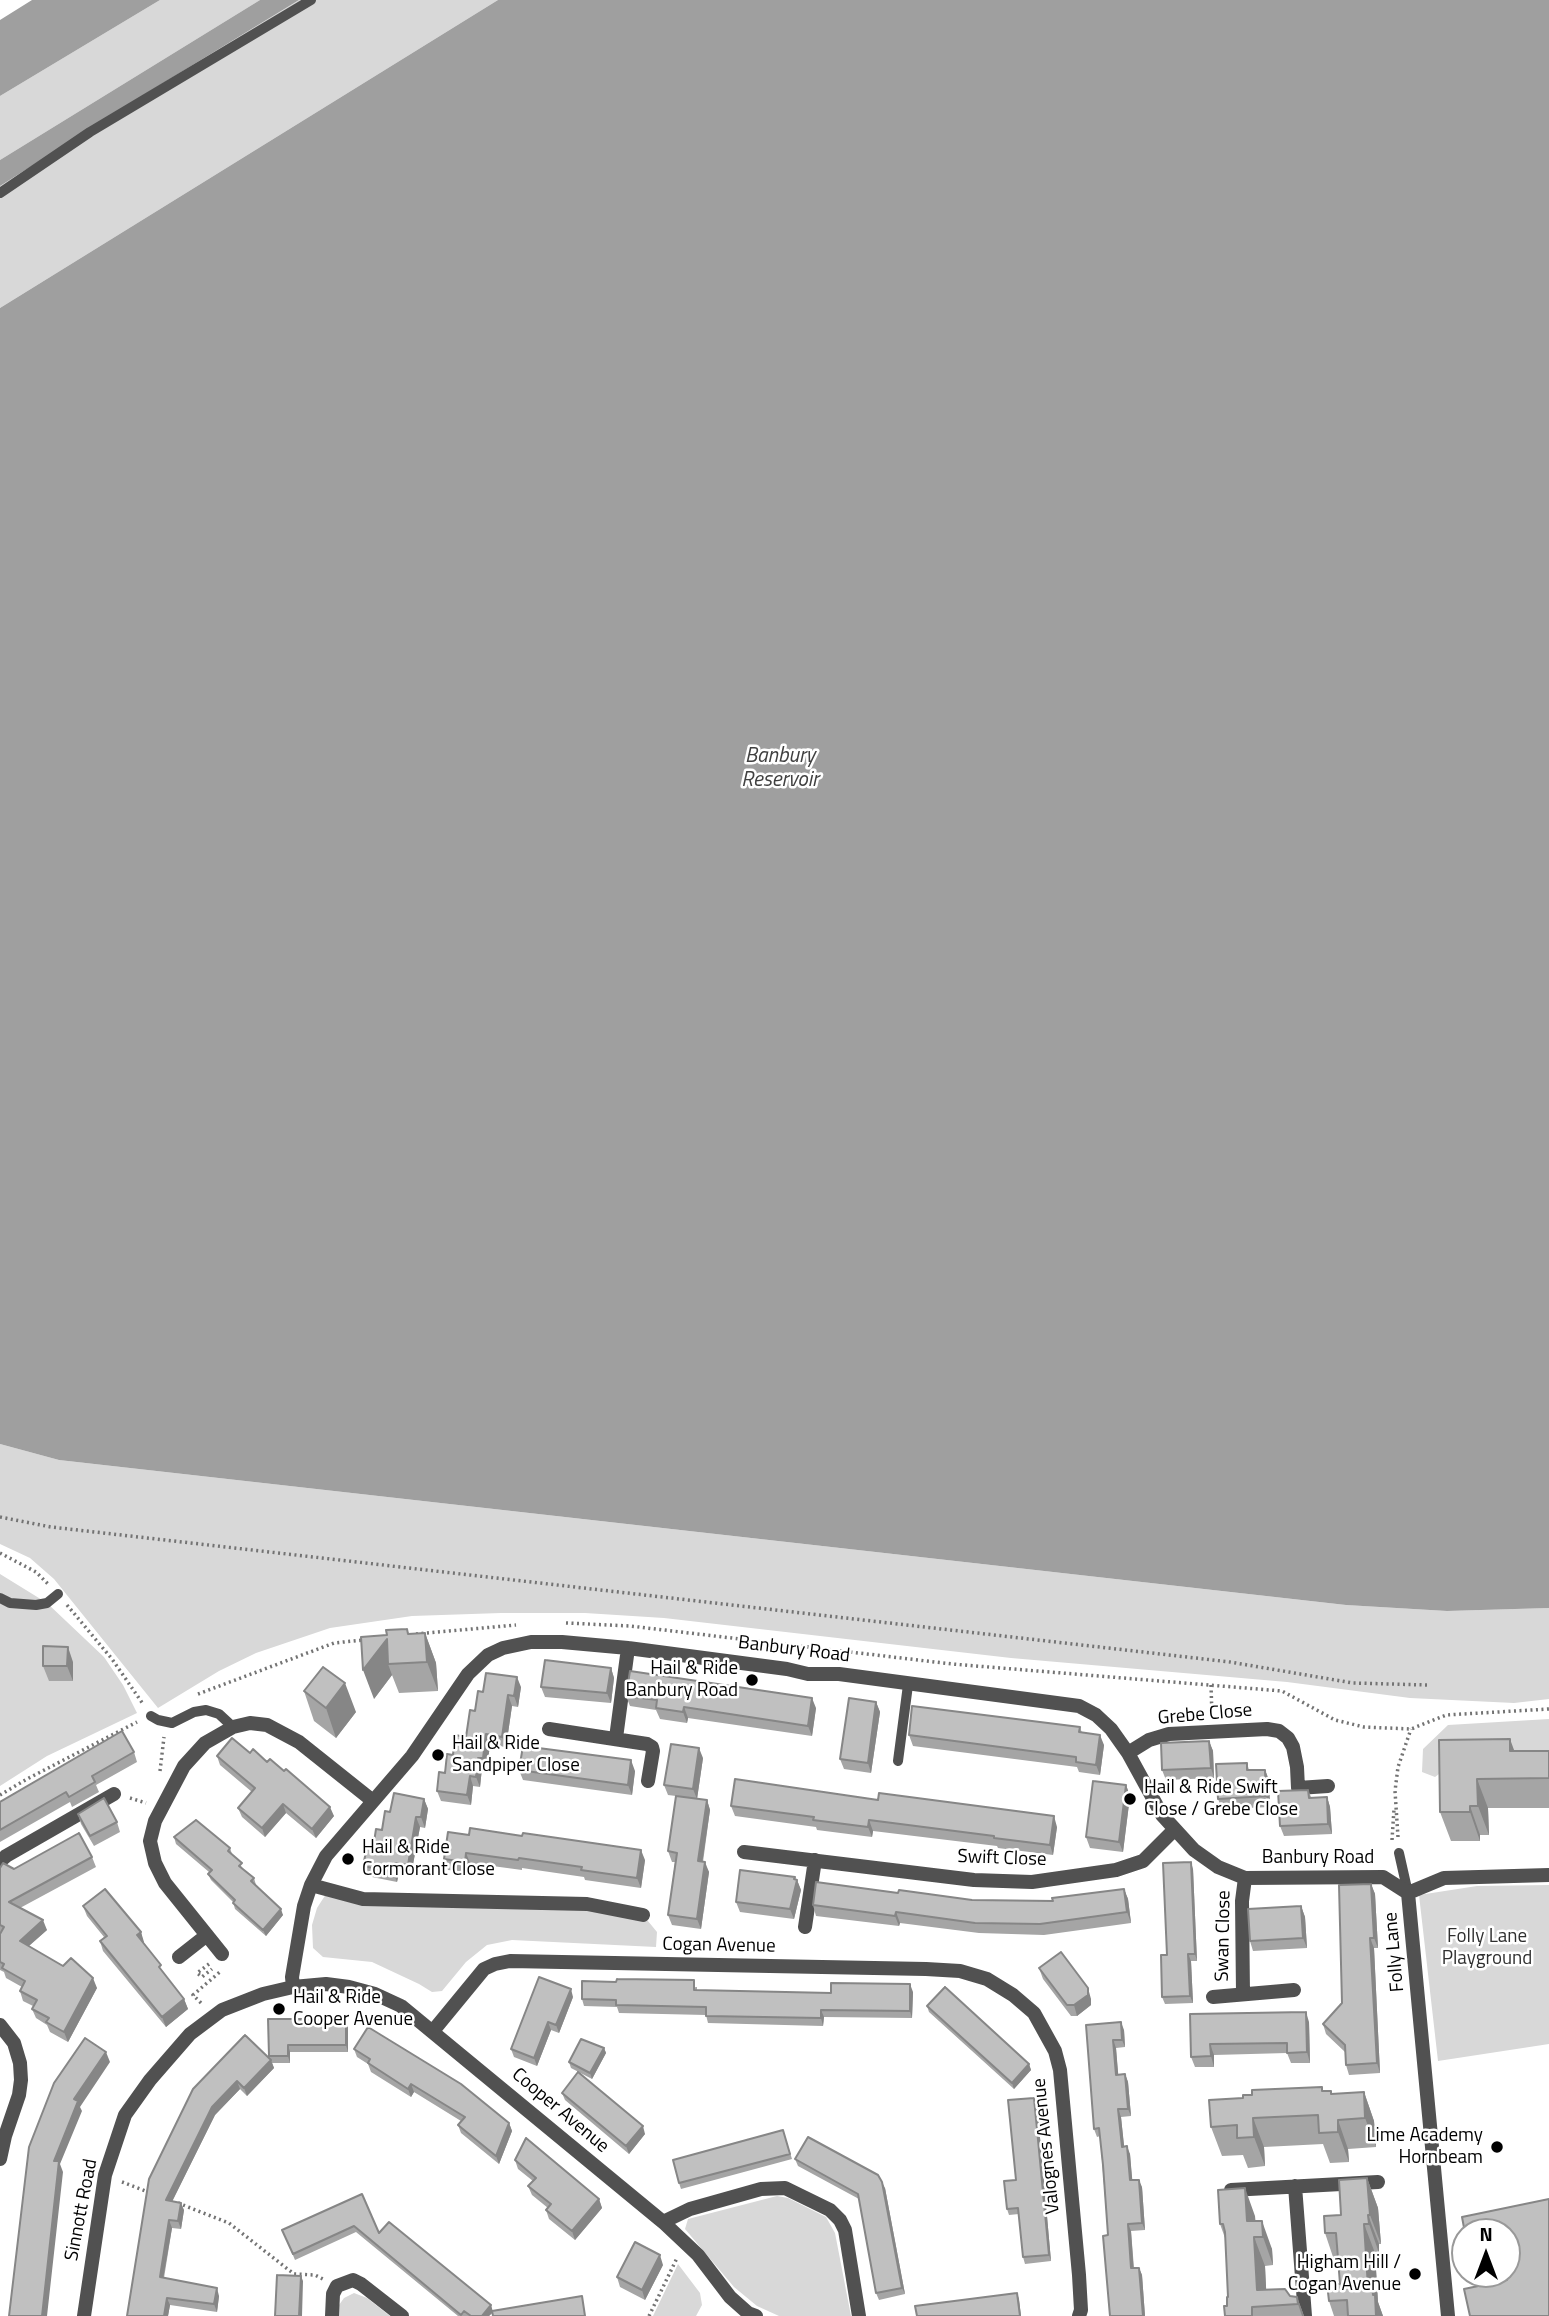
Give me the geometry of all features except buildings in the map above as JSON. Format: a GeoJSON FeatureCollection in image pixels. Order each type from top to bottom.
{"type":"FeatureCollection","features":[{"type":"Feature","properties":{"kind":"street","name":"Banbury Road"},"geometry":{"type":"LineString","coordinates":[[293,1987],[299,1930],[311,1885],[326,1856],[412,1756],[468,1674],[488,1655],[503,1648],[531,1642],[628,1648],[808,1674],[839,1674],[1079,1706],[1096,1715],[1111,1729],[1128,1752],[1162,1815],[1194,1850],[1218,1867],[1245,1878],[1382,1877],[1408,1893]]}},
{"type":"Feature","properties":{"kind":"street"},"geometry":{"type":"LineString","coordinates":[[616,1738],[628,1648]]}},
{"type":"Feature","properties":{"kind":"street"},"geometry":{"type":"LineString","coordinates":[[223,1961],[207,1935],[165,1883],[155,1863],[150,1841],[161,1807],[184,1766],[205,1743],[233,1727],[250,1723],[267,1726],[281,1732],[373,1801]]}},
{"type":"Feature","properties":{"kind":"street"},"geometry":{"type":"LineString","coordinates":[[549,1729],[616,1738],[652,1747],[648,1781]]}},
{"type":"Feature","properties":{"kind":"street","name":"Grebe Close"},"geometry":{"type":"LineString","coordinates":[[1128,1752],[1149,1740],[1169,1734],[1267,1729],[1279,1731],[1288,1738],[1293,1747],[1297,1788],[1328,1786]]}},
{"type":"Feature","properties":{"kind":"street"},"geometry":{"type":"LineString","coordinates":[[0,1861],[114,1794]]}},
{"type":"Feature","properties":{"kind":"street","name":"Swift Close"},"geometry":{"type":"LineString","coordinates":[[744,1852],[974,1880],[1032,1882],[1115,1870],[1143,1861],[1174,1830]]}},
{"type":"Feature","properties":{"kind":"street"},"geometry":{"type":"LineString","coordinates":[[805,1927],[815,1860]]}},
{"type":"Feature","properties":{"kind":"street"},"geometry":{"type":"LineString","coordinates":[[1408,1893],[1444,1878],[1549,1875]]}},
{"type":"Feature","properties":{"kind":"street","name":"Swan Close"},"geometry":{"type":"LineString","coordinates":[[1243,1994],[1241,1901],[1245,1878]]}},
{"type":"Feature","properties":{"kind":"street"},"geometry":{"type":"LineString","coordinates":[[311,1885],[363,1899],[587,1904],[643,1916]]}},
{"type":"Feature","properties":{"kind":"street","name":"Folly Lane"},"geometry":{"type":"LineString","coordinates":[[1408,1893],[1448,2316]]}},
{"type":"Feature","properties":{"kind":"street"},"geometry":{"type":"LineString","coordinates":[[179,1957],[207,1935]]}},
{"type":"Feature","properties":{"kind":"street","name":"Cogan Avenue"},"geometry":{"type":"LineString","coordinates":[[433,2031],[484,1969],[510,1961],[926,1969]]}},
{"type":"Feature","properties":{"kind":"street","name":"Valognes Avenue"},"geometry":{"type":"LineString","coordinates":[[926,1969],[974,1975],[987,1979],[1013,1995],[1034,2013],[1055,2051],[1060,2070],[1079,2275],[1079,2316]]}},
{"type":"Feature","properties":{"kind":"street","name":"Cooper Avenue"},"geometry":{"type":"LineString","coordinates":[[150,2080],[177,2047],[214,2015],[250,1998],[293,1987],[326,1984],[375,1994],[401,2006],[433,2031],[663,2221],[698,2255],[730,2297],[749,2315]]}},
{"type":"Feature","properties":{"kind":"street","name":"Swan Close"},"geometry":{"type":"LineString","coordinates":[[1213,1997],[1294,1990]]}},
{"type":"Feature","properties":{"kind":"street"},"geometry":{"type":"LineString","coordinates":[[0,2025],[14,2043],[20,2063],[21,2080],[0,2159]]}},
{"type":"Feature","properties":{"kind":"street","name":"Sinnott Road"},"geometry":{"type":"LineString","coordinates":[[84,2316],[105,2175],[125,2115],[150,2080]]}},
{"type":"Feature","properties":{"kind":"street"},"geometry":{"type":"LineString","coordinates":[[1231,2190],[1378,2182]]}},
{"type":"Feature","properties":{"kind":"street"},"geometry":{"type":"LineString","coordinates":[[1295,2186],[1305,2316]]}},
{"type":"Feature","properties":{"kind":"street"},"geometry":{"type":"LineString","coordinates":[[663,2221],[690,2209],[761,2189],[785,2188],[830,2210],[840,2220],[845,2230],[859,2316]]}},
{"type":"Feature","properties":{"kind":"street"},"geometry":{"type":"LineString","coordinates":[[332,2316],[333,2294],[337,2286],[354,2280],[402,2316]]}},
{"type":"Feature","properties":{"kind":"lane"},"geometry":{"type":"LineString","coordinates":[[0,193],[90,132],[311,0]]}},
{"type":"Feature","properties":{"kind":"lane"},"geometry":{"type":"LineString","coordinates":[[0,1598],[10,1603],[36,1605],[47,1603],[58,1594]]}},
{"type":"Feature","properties":{"kind":"lane"},"geometry":{"type":"LineString","coordinates":[[898,1761],[908,1685]]}},
{"type":"Feature","properties":{"kind":"lane"},"geometry":{"type":"LineString","coordinates":[[146,1718],[167,1722],[206,1710],[219,1714],[233,1727]]}},
{"type":"Feature","properties":{"kind":"lane","name":"Folly Lane"},"geometry":{"type":"LineString","coordinates":[[1399,1853],[1408,1893]]}},
{"type":"Feature","properties":{"kind":"path"},"geometry":{"type":"LineString","coordinates":[[0,1517],[51,1527],[1230,1662],[1353,1683],[1427,1685]]}},
{"type":"Feature","properties":{"kind":"path"},"geometry":{"type":"LineString","coordinates":[[0,1553],[36,1572],[58,1594],[112,1659],[146,1718],[0,1795]]}},
{"type":"Feature","properties":{"kind":"path"},"geometry":{"type":"LineString","coordinates":[[555,1623],[630,1626],[952,1664],[1282,1691],[1335,1720],[1364,1727],[1411,1729],[1446,1715],[1549,1709]]}},
{"type":"Feature","properties":{"kind":"path"},"geometry":{"type":"LineString","coordinates":[[410,1635],[518,1625]]}},
{"type":"Feature","properties":{"kind":"path"},"geometry":{"type":"LineString","coordinates":[[188,1699],[221,1684],[334,1643],[372,1639]]}},
{"type":"Feature","properties":{"kind":"path"},"geometry":{"type":"LineString","coordinates":[[1211,1685],[1211,1699]]}},
{"type":"Feature","properties":{"kind":"path"},"geometry":{"type":"LineString","coordinates":[[160,1766],[167,1722]]}},
{"type":"Feature","properties":{"kind":"path"},"geometry":{"type":"LineString","coordinates":[[1392,1842],[1398,1767],[1411,1729]]}},
{"type":"Feature","properties":{"kind":"path"},"geometry":{"type":"LineString","coordinates":[[1395,1791],[1399,1853]]}},
{"type":"Feature","properties":{"kind":"path"},"geometry":{"type":"LineString","coordinates":[[114,1794],[161,1807]]}},
{"type":"Feature","properties":{"kind":"path"},"geometry":{"type":"LineString","coordinates":[[223,1961],[202,1977],[197,1973],[223,1961]]}},
{"type":"Feature","properties":{"kind":"path"},"geometry":{"type":"LineString","coordinates":[[214,2015],[193,1995],[223,1961]]}},
{"type":"Feature","properties":{"kind":"path"},"geometry":{"type":"LineString","coordinates":[[125,2183],[151,2193]]}},
{"type":"Feature","properties":{"kind":"path"},"geometry":{"type":"LineString","coordinates":[[177,2203],[229,2223],[294,2274],[315,2275]]}},
{"type":"Feature","properties":{"kind":"path"},"geometry":{"type":"LineString","coordinates":[[649,2316],[685,2242]]}},
{"type":"Feature","properties":{"kind":"green space"},"geometry":{"type":"Polygon","coordinates":[[[160,0],[260,0],[0,160],[0,96],[160,0]]]}},
{"type":"Feature","properties":{"kind":"green space"},"geometry":{"type":"Polygon","coordinates":[[[299,0],[498,0],[0,308],[0,186],[299,0]]]}},
{"type":"Feature","properties":{"kind":"green space"},"geometry":{"type":"Polygon","coordinates":[[[0,1444],[59,1460],[1346,1605],[1447,1611],[1549,1608],[1549,1699],[1514,1703],[1410,1698],[1287,1682],[1011,1658],[664,1618],[585,1613],[501,1613],[412,1616],[330,1628],[256,1653],[219,1671],[158,1708],[54,1579],[30,1558],[0,1544],[0,1444]]]}},
{"type":"Feature","properties":{"kind":"green space"},"geometry":{"type":"Polygon","coordinates":[[[0,1574],[47,1603],[104,1657],[123,1685],[137,1713],[47,1756],[0,1786],[0,1574]]]}},
{"type":"Feature","properties":{"kind":"green space"},"geometry":{"type":"Polygon","coordinates":[[[1549,1719],[1549,1762],[1454,1763],[1435,1777],[1422,1772],[1423,1749],[1448,1725],[1549,1719]]]}},
{"type":"Feature","properties":{"kind":"green space","name":"Folly Lane Playground"},"geometry":{"type":"Polygon","coordinates":[[[1549,1885],[1549,2044],[1438,2061],[1419,1895],[1477,1886],[1549,1885]]]}},
{"type":"Feature","properties":{"kind":"green space"},"geometry":{"type":"Polygon","coordinates":[[[328,1891],[587,1904],[643,1915],[657,1932],[656,1947],[512,1940],[487,1945],[466,1962],[442,1991],[432,1992],[372,1962],[323,1957],[313,1948],[312,1925],[317,1908],[328,1891]]]}},
{"type":"Feature","properties":{"kind":"green space"},"geometry":{"type":"Polygon","coordinates":[[[777,2196],[788,2198],[826,2217],[835,2233],[851,2316],[779,2316],[757,2306],[734,2287],[685,2229],[688,2219],[777,2196]]]}},
{"type":"Feature","properties":{"kind":"green space"},"geometry":{"type":"Polygon","coordinates":[[[678,2264],[700,2293],[702,2305],[696,2316],[653,2316],[678,2264]]]}},
{"type":"Feature","properties":{"kind":"green space"},"geometry":{"type":"Polygon","coordinates":[[[354,2293],[367,2298],[390,2316],[339,2316],[339,2305],[344,2298],[354,2293]]]}},
{"type":"Feature","properties":{"kind":"water"},"geometry":{"type":"Polygon","coordinates":[[[32,0],[160,0],[0,96],[0,20],[32,0]]]}},
{"type":"Feature","properties":{"kind":"water"},"geometry":{"type":"Polygon","coordinates":[[[260,0],[299,0],[0,186],[0,160],[260,0]]]}},
{"type":"Feature","properties":{"kind":"water","name":"Banbury Reservoir"},"geometry":{"type":"Polygon","coordinates":[[[498,0],[1549,0],[1549,1608],[1447,1611],[1346,1605],[59,1460],[0,1444],[0,308],[498,0]]]}},
{"type":"Feature","properties":{"kind":"place","name":"Hail & Ride Banbury Road"},"geometry":{"type":"Point","coordinates":[752,1680]}},
{"type":"Feature","properties":{"kind":"place","name":"Hail & Ride Sandpiper Close"},"geometry":{"type":"Point","coordinates":[438,1755]}},
{"type":"Feature","properties":{"kind":"place","name":"Hail & Ride Swift Close / Grebe Close"},"geometry":{"type":"Point","coordinates":[1130,1799]}},
{"type":"Feature","properties":{"kind":"place","name":"Hail & Ride Cormorant Close"},"geometry":{"type":"Point","coordinates":[348,1859]}},
{"type":"Feature","properties":{"kind":"place","name":"Hail & Ride Cooper Avenue"},"geometry":{"type":"Point","coordinates":[279,2009]}},
{"type":"Feature","properties":{"kind":"place","name":"Lime Academy Hornbeam"},"geometry":{"type":"Point","coordinates":[1497,2147]}},
{"type":"Feature","properties":{"kind":"place","name":"Higham Hill / Cogan Avenue"},"geometry":{"type":"Point","coordinates":[1415,2274]}}]}
